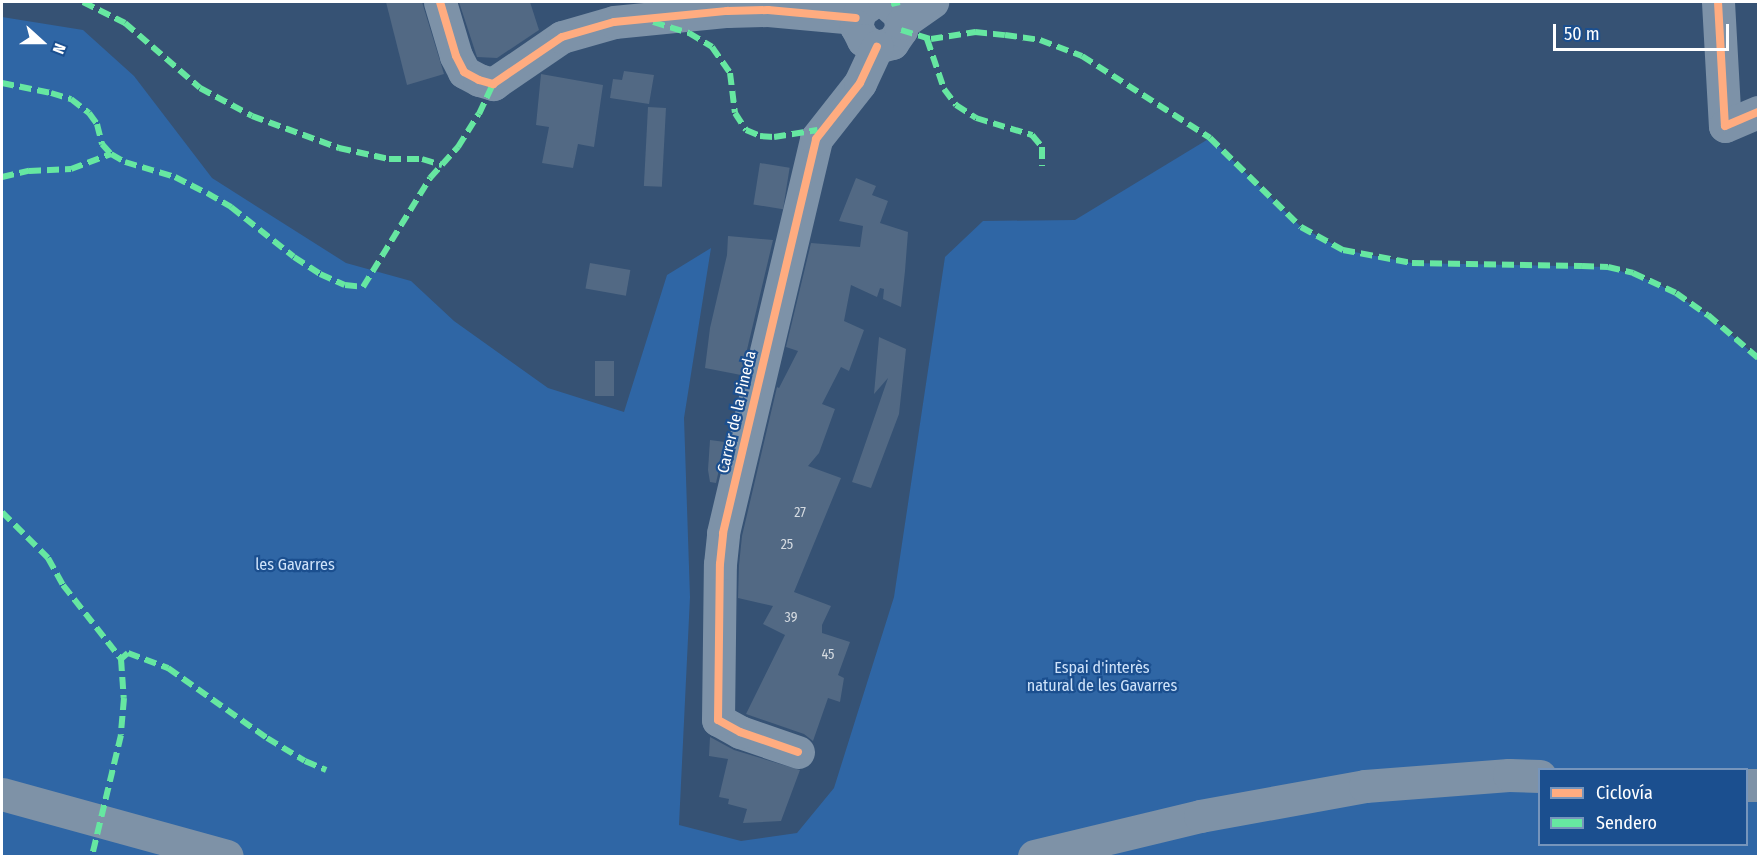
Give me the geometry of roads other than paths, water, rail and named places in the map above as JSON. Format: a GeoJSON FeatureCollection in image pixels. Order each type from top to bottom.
{"type":"FeatureCollection","features":[{"type":"Feature","properties":{"kind":"highway"},"geometry":{"type":"LineString","coordinates":[[1034,856],[1200,816],[1365,786],[1509,775],[1538,776]]}},
{"type":"Feature","properties":{"kind":"highway"},"geometry":{"type":"LineString","coordinates":[[2,794],[227,856]]}},
{"type":"Feature","properties":{"kind":"street"},"geometry":{"type":"LineString","coordinates":[[440,2],[456,56],[465,72],[493,84],[562,37],[614,22],[727,11],[883,8],[932,2]]}},
{"type":"Feature","properties":{"kind":"street"},"geometry":{"type":"LineString","coordinates":[[1718,2],[1725,126],[1758,112]]}},
{"type":"Feature","properties":{"kind":"street","name":"Carrer de la Pineda"},"geometry":{"type":"LineString","coordinates":[[798,752],[740,732],[718,720],[720,564],[723,534],[816,139],[860,83],[877,46],[863,40],[858,34],[883,8]]}},
{"type":"Feature","properties":{"kind":"park label","name":"les Gavarres"},"geometry":{"type":"Point","coordinates":[295,565]}},
{"type":"Feature","properties":{"kind":"park label","name":"Espai d'interès natural de les Gavarres"},"geometry":{"type":"Point","coordinates":[1102,677]}}]}
